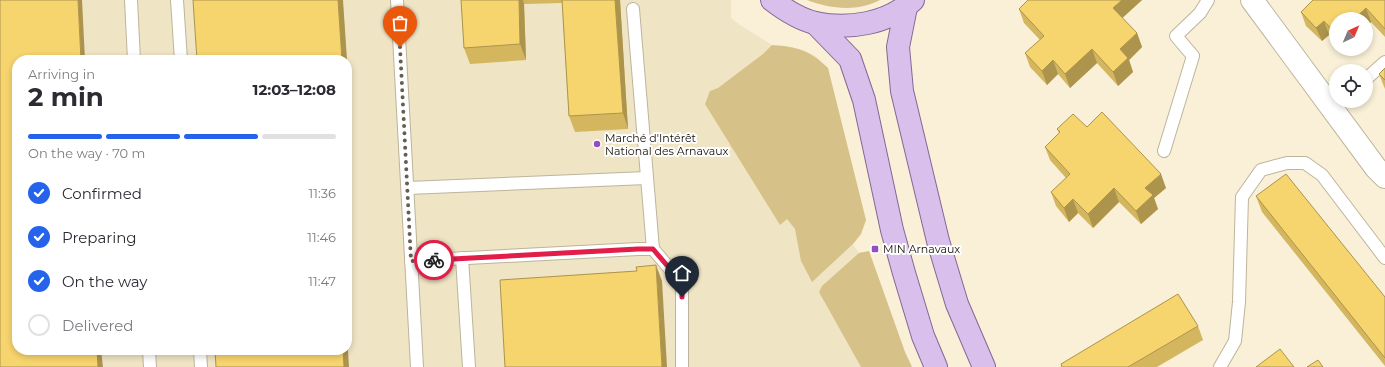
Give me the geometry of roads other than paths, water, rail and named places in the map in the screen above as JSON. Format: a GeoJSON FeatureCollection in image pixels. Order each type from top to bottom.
{"type":"FeatureCollection","features":[{"type":"Feature","properties":{"kind":"main road"},"geometry":{"type":"LineString","coordinates":[[772,0],[788,12],[815,23],[846,26],[878,21],[910,3]]}},
{"type":"Feature","properties":{"kind":"main road"},"geometry":{"type":"LineString","coordinates":[[910,3],[898,47],[902,91],[938,241],[957,304],[984,367]]}},
{"type":"Feature","properties":{"kind":"main road"},"geometry":{"type":"LineString","coordinates":[[815,23],[850,59],[864,100],[892,230],[904,274],[923,336],[936,367]]}},
{"type":"Feature","properties":{"kind":"street"},"geometry":{"type":"LineString","coordinates":[[1252,0],[1329,95]]}},
{"type":"Feature","properties":{"kind":"street"},"geometry":{"type":"LineString","coordinates":[[1339,108],[1376,168],[1385,177]]}},
{"type":"Feature","properties":{"kind":"lane"},"geometry":{"type":"LineString","coordinates":[[131,0],[134,55]]}},
{"type":"Feature","properties":{"kind":"lane"},"geometry":{"type":"LineString","coordinates":[[177,0],[181,55]]}},
{"type":"Feature","properties":{"kind":"lane"},"geometry":{"type":"LineString","coordinates":[[397,0],[417,367]]}},
{"type":"Feature","properties":{"kind":"lane"},"geometry":{"type":"LineString","coordinates":[[1164,151],[1193,56],[1176,36],[1200,13],[1208,0]]}},
{"type":"Feature","properties":{"kind":"lane"},"geometry":{"type":"LineString","coordinates":[[633,9],[653,249],[682,283],[682,367]]}},
{"type":"Feature","properties":{"kind":"lane"},"geometry":{"type":"LineString","coordinates":[[1373,73],[1385,62]]}},
{"type":"Feature","properties":{"kind":"lane"},"geometry":{"type":"LineString","coordinates":[[1220,367],[1235,341],[1239,302],[1242,197],[1261,170],[1287,163],[1305,162],[1322,175],[1385,258]]}},
{"type":"Feature","properties":{"kind":"lane"},"geometry":{"type":"LineString","coordinates":[[408,188],[647,178]]}},
{"type":"Feature","properties":{"kind":"lane"},"geometry":{"type":"LineString","coordinates":[[411,261],[653,249]]}},
{"type":"Feature","properties":{"kind":"lane"},"geometry":{"type":"LineString","coordinates":[[462,258],[469,367]]}},
{"type":"Feature","properties":{"kind":"lane"},"geometry":{"type":"LineString","coordinates":[[149,355],[150,367]]}},
{"type":"Feature","properties":{"kind":"lane"},"geometry":{"type":"LineString","coordinates":[[200,355],[201,367]]}},
{"type":"Feature","properties":{"kind":"place","name":"Marché d'Intérêt National des Arnavaux"},"geometry":{"type":"Point","coordinates":[597,144]}},
{"type":"Feature","properties":{"kind":"place","name":"MIN Arnavaux"},"geometry":{"type":"Point","coordinates":[875,249]}}]}
